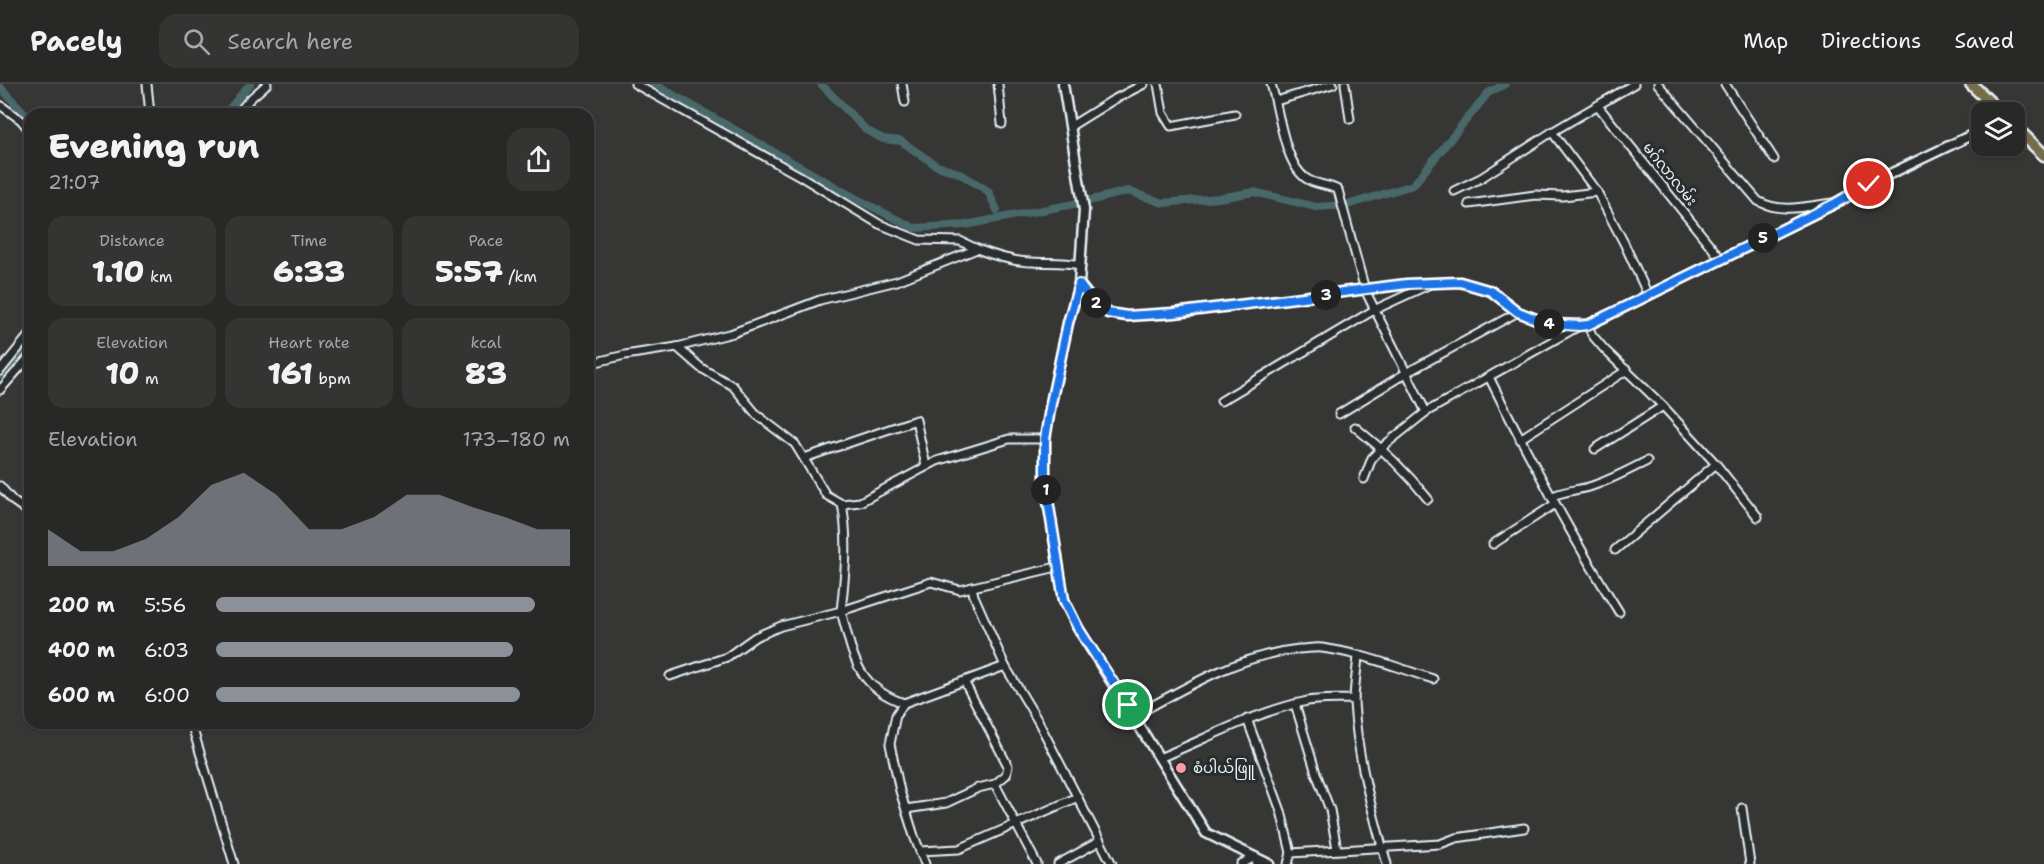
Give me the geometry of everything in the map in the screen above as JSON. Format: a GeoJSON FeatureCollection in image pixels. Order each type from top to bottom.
{"type":"FeatureCollection","features":[{"type":"Feature","properties":{"kind":"main road"},"geometry":{"type":"LineString","coordinates":[[1971,84],[1990,102]]}},
{"type":"Feature","properties":{"kind":"main road"},"geometry":{"type":"LineString","coordinates":[[2025,137],[2044,155]]}},
{"type":"Feature","properties":{"kind":"street"},"geometry":{"type":"LineString","coordinates":[[147,84],[149,108]]}},
{"type":"Feature","properties":{"kind":"street"},"geometry":{"type":"LineString","coordinates":[[242,108],[267,84]]}},
{"type":"Feature","properties":{"kind":"street"},"geometry":{"type":"LineString","coordinates":[[635,84],[800,176],[879,224],[919,240],[960,241],[1000,258],[1080,265]]}},
{"type":"Feature","properties":{"kind":"street"},"geometry":{"type":"LineString","coordinates":[[902,84],[905,102]]}},
{"type":"Feature","properties":{"kind":"street"},"geometry":{"type":"LineString","coordinates":[[998,84],[1002,124]]}},
{"type":"Feature","properties":{"kind":"street"},"geometry":{"type":"LineString","coordinates":[[1063,84],[1084,210],[1079,284],[1055,380],[1045,439],[1045,482],[1064,600],[1078,628],[1206,833],[1256,861],[1269,864]]}},
{"type":"Feature","properties":{"kind":"street"},"geometry":{"type":"LineString","coordinates":[[1071,126],[1144,84]]}},
{"type":"Feature","properties":{"kind":"street"},"geometry":{"type":"LineString","coordinates":[[1158,84],[1162,113],[1171,126],[1235,114]]}},
{"type":"Feature","properties":{"kind":"street"},"geometry":{"type":"LineString","coordinates":[[1271,84],[1277,113],[1294,168],[1307,180],[1338,190],[1365,290],[1426,412]]}},
{"type":"Feature","properties":{"kind":"street"},"geometry":{"type":"LineString","coordinates":[[1276,101],[1333,84]]}},
{"type":"Feature","properties":{"kind":"street"},"geometry":{"type":"LineString","coordinates":[[1345,84],[1350,119]]}},
{"type":"Feature","properties":{"kind":"street"},"geometry":{"type":"LineString","coordinates":[[1454,191],[1481,178],[1552,132],[1634,84]]}},
{"type":"Feature","properties":{"kind":"street"},"geometry":{"type":"LineString","coordinates":[[1658,84],[1758,201],[1779,210],[1836,203]]}},
{"type":"Feature","properties":{"kind":"street"},"geometry":{"type":"LineString","coordinates":[[1725,84],[1774,159]]}},
{"type":"Feature","properties":{"kind":"street"},"geometry":{"type":"LineString","coordinates":[[0,105],[24,124]]}},
{"type":"Feature","properties":{"kind":"street","name":"မဂ်လာလမ်း"},"geometry":{"type":"LineString","coordinates":[[1598,106],[1721,259]]}},
{"type":"Feature","properties":{"kind":"street"},"geometry":{"type":"LineString","coordinates":[[1552,132],[1597,192],[1648,295]]}},
{"type":"Feature","properties":{"kind":"street"},"geometry":{"type":"LineString","coordinates":[[1364,479],[1372,458],[1426,412],[1583,326],[1971,135]]}},
{"type":"Feature","properties":{"kind":"street"},"geometry":{"type":"LineString","coordinates":[[1469,204],[1524,196],[1563,196],[1597,192]]}},
{"type":"Feature","properties":{"kind":"street"},"geometry":{"type":"LineString","coordinates":[[594,363],[677,347],[733,333],[820,300],[897,281],[977,249]]}},
{"type":"Feature","properties":{"kind":"street"},"geometry":{"type":"LineString","coordinates":[[1079,284],[1090,299],[1108,313],[1127,316],[1174,313],[1434,282],[1460,282],[1491,291],[1518,312],[1549,324],[1583,326],[1663,406],[1716,464],[1758,517]]}},
{"type":"Feature","properties":{"kind":"street"},"geometry":{"type":"LineString","coordinates":[[1221,401],[1374,310],[1434,282]]}},
{"type":"Feature","properties":{"kind":"street"},"geometry":{"type":"LineString","coordinates":[[1339,414],[1406,373],[1518,312]]}},
{"type":"Feature","properties":{"kind":"street"},"geometry":{"type":"LineString","coordinates":[[0,371],[24,341]]}},
{"type":"Feature","properties":{"kind":"street"},"geometry":{"type":"LineString","coordinates":[[677,347],[700,368],[732,386],[757,415],[795,444],[826,495],[842,504],[860,502],[937,461],[1010,439],[1045,439]]}},
{"type":"Feature","properties":{"kind":"street"},"geometry":{"type":"LineString","coordinates":[[0,390],[24,363]]}},
{"type":"Feature","properties":{"kind":"street"},"geometry":{"type":"LineString","coordinates":[[1520,439],[1628,370]]}},
{"type":"Feature","properties":{"kind":"street"},"geometry":{"type":"LineString","coordinates":[[1489,377],[1553,501],[1619,612]]}},
{"type":"Feature","properties":{"kind":"street"},"geometry":{"type":"LineString","coordinates":[[1595,450],[1663,406]]}},
{"type":"Feature","properties":{"kind":"street"},"geometry":{"type":"LineString","coordinates":[[804,458],[916,420],[926,466]]}},
{"type":"Feature","properties":{"kind":"street"},"geometry":{"type":"LineString","coordinates":[[1354,428],[1382,448],[1428,499]]}},
{"type":"Feature","properties":{"kind":"street"},"geometry":{"type":"LineString","coordinates":[[1493,544],[1553,501],[1557,494],[1575,492],[1609,480],[1647,461]]}},
{"type":"Feature","properties":{"kind":"street"},"geometry":{"type":"LineString","coordinates":[[1615,550],[1716,464]]}},
{"type":"Feature","properties":{"kind":"street"},"geometry":{"type":"LineString","coordinates":[[0,486],[13,501],[24,509]]}},
{"type":"Feature","properties":{"kind":"street"},"geometry":{"type":"LineString","coordinates":[[842,504],[846,524],[846,567],[841,611],[852,654],[864,678],[876,690],[904,703]]}},
{"type":"Feature","properties":{"kind":"street"},"geometry":{"type":"LineString","coordinates":[[670,676],[727,657],[755,637],[781,626],[841,611],[932,582],[960,590],[1057,567]]}},
{"type":"Feature","properties":{"kind":"street"},"geometry":{"type":"LineString","coordinates":[[972,587],[1005,666],[1038,721],[1112,864]]}},
{"type":"Feature","properties":{"kind":"street"},"geometry":{"type":"LineString","coordinates":[[1134,716],[1190,685],[1242,662],[1283,651],[1320,647],[1433,679]]}},
{"type":"Feature","properties":{"kind":"street"},"geometry":{"type":"LineString","coordinates":[[1358,656],[1354,699],[1359,754],[1387,864]]}},
{"type":"Feature","properties":{"kind":"street"},"geometry":{"type":"LineString","coordinates":[[925,864],[906,809],[890,744],[896,715],[904,703],[1005,666]]}},
{"type":"Feature","properties":{"kind":"street"},"geometry":{"type":"LineString","coordinates":[[906,809],[946,803],[978,788],[995,784],[1006,775],[1008,765],[964,681]]}},
{"type":"Feature","properties":{"kind":"street"},"geometry":{"type":"LineString","coordinates":[[1159,758],[1247,720],[1295,704],[1305,701],[1354,699]]}},
{"type":"Feature","properties":{"kind":"street"},"geometry":{"type":"LineString","coordinates":[[1295,704],[1330,810],[1337,849]]}},
{"type":"Feature","properties":{"kind":"street"},"geometry":{"type":"LineString","coordinates":[[1247,720],[1281,810],[1291,853],[1288,864]]}},
{"type":"Feature","properties":{"kind":"street"},"geometry":{"type":"LineString","coordinates":[[193,729],[234,864]]}},
{"type":"Feature","properties":{"kind":"street"},"geometry":{"type":"LineString","coordinates":[[995,784],[1037,864]]}},
{"type":"Feature","properties":{"kind":"street"},"geometry":{"type":"LineString","coordinates":[[920,851],[959,849],[1077,797]]}},
{"type":"Feature","properties":{"kind":"street"},"geometry":{"type":"LineString","coordinates":[[1742,808],[1750,864]]}},
{"type":"Feature","properties":{"kind":"street"},"geometry":{"type":"LineString","coordinates":[[1291,853],[1440,843],[1456,838],[1524,828]]}},
{"type":"Feature","properties":{"kind":"street"},"geometry":{"type":"LineString","coordinates":[[1058,864],[1100,841]]}},
{"type":"Feature","properties":{"kind":"street"},"geometry":{"type":"LineString","coordinates":[[1241,864],[1256,861]]}},
{"type":"Feature","properties":{"kind":"waterway"},"geometry":{"type":"LineString","coordinates":[[230,108],[250,84]]}},
{"type":"Feature","properties":{"kind":"waterway"},"geometry":{"type":"LineString","coordinates":[[654,84],[855,198],[914,228],[965,225],[1079,203]]}},
{"type":"Feature","properties":{"kind":"waterway"},"geometry":{"type":"LineString","coordinates":[[821,84],[866,130],[883,139],[901,141],[937,166],[959,173],[988,191],[997,210]]}},
{"type":"Feature","properties":{"kind":"waterway"},"geometry":{"type":"LineString","coordinates":[[1088,201],[1128,191],[1163,203],[1254,192],[1316,207],[1347,205],[1413,185],[1488,93],[1505,84]]}},
{"type":"Feature","properties":{"kind":"waterway"},"geometry":{"type":"LineString","coordinates":[[0,87],[24,113]]}},
{"type":"Feature","properties":{"kind":"waterway"},"geometry":{"type":"LineString","coordinates":[[0,375],[24,348]]}},
{"type":"Feature","properties":{"kind":"place","name":"စံပါယ်ဖြူ"},"geometry":{"type":"Point","coordinates":[1181,768]}},
{"type":"Feature","properties":{"kind":"route"},"geometry":{"type":"LineString","coordinates":[[1128,705],[1078,628],[1064,600],[1045,482],[1045,439],[1051,403],[1079,284],[1090,299],[1108,313],[1127,316],[1174,313],[1407,284],[1460,282],[1491,291],[1518,312],[1549,324],[1588,325],[1836,203],[1869,184]]}}]}
